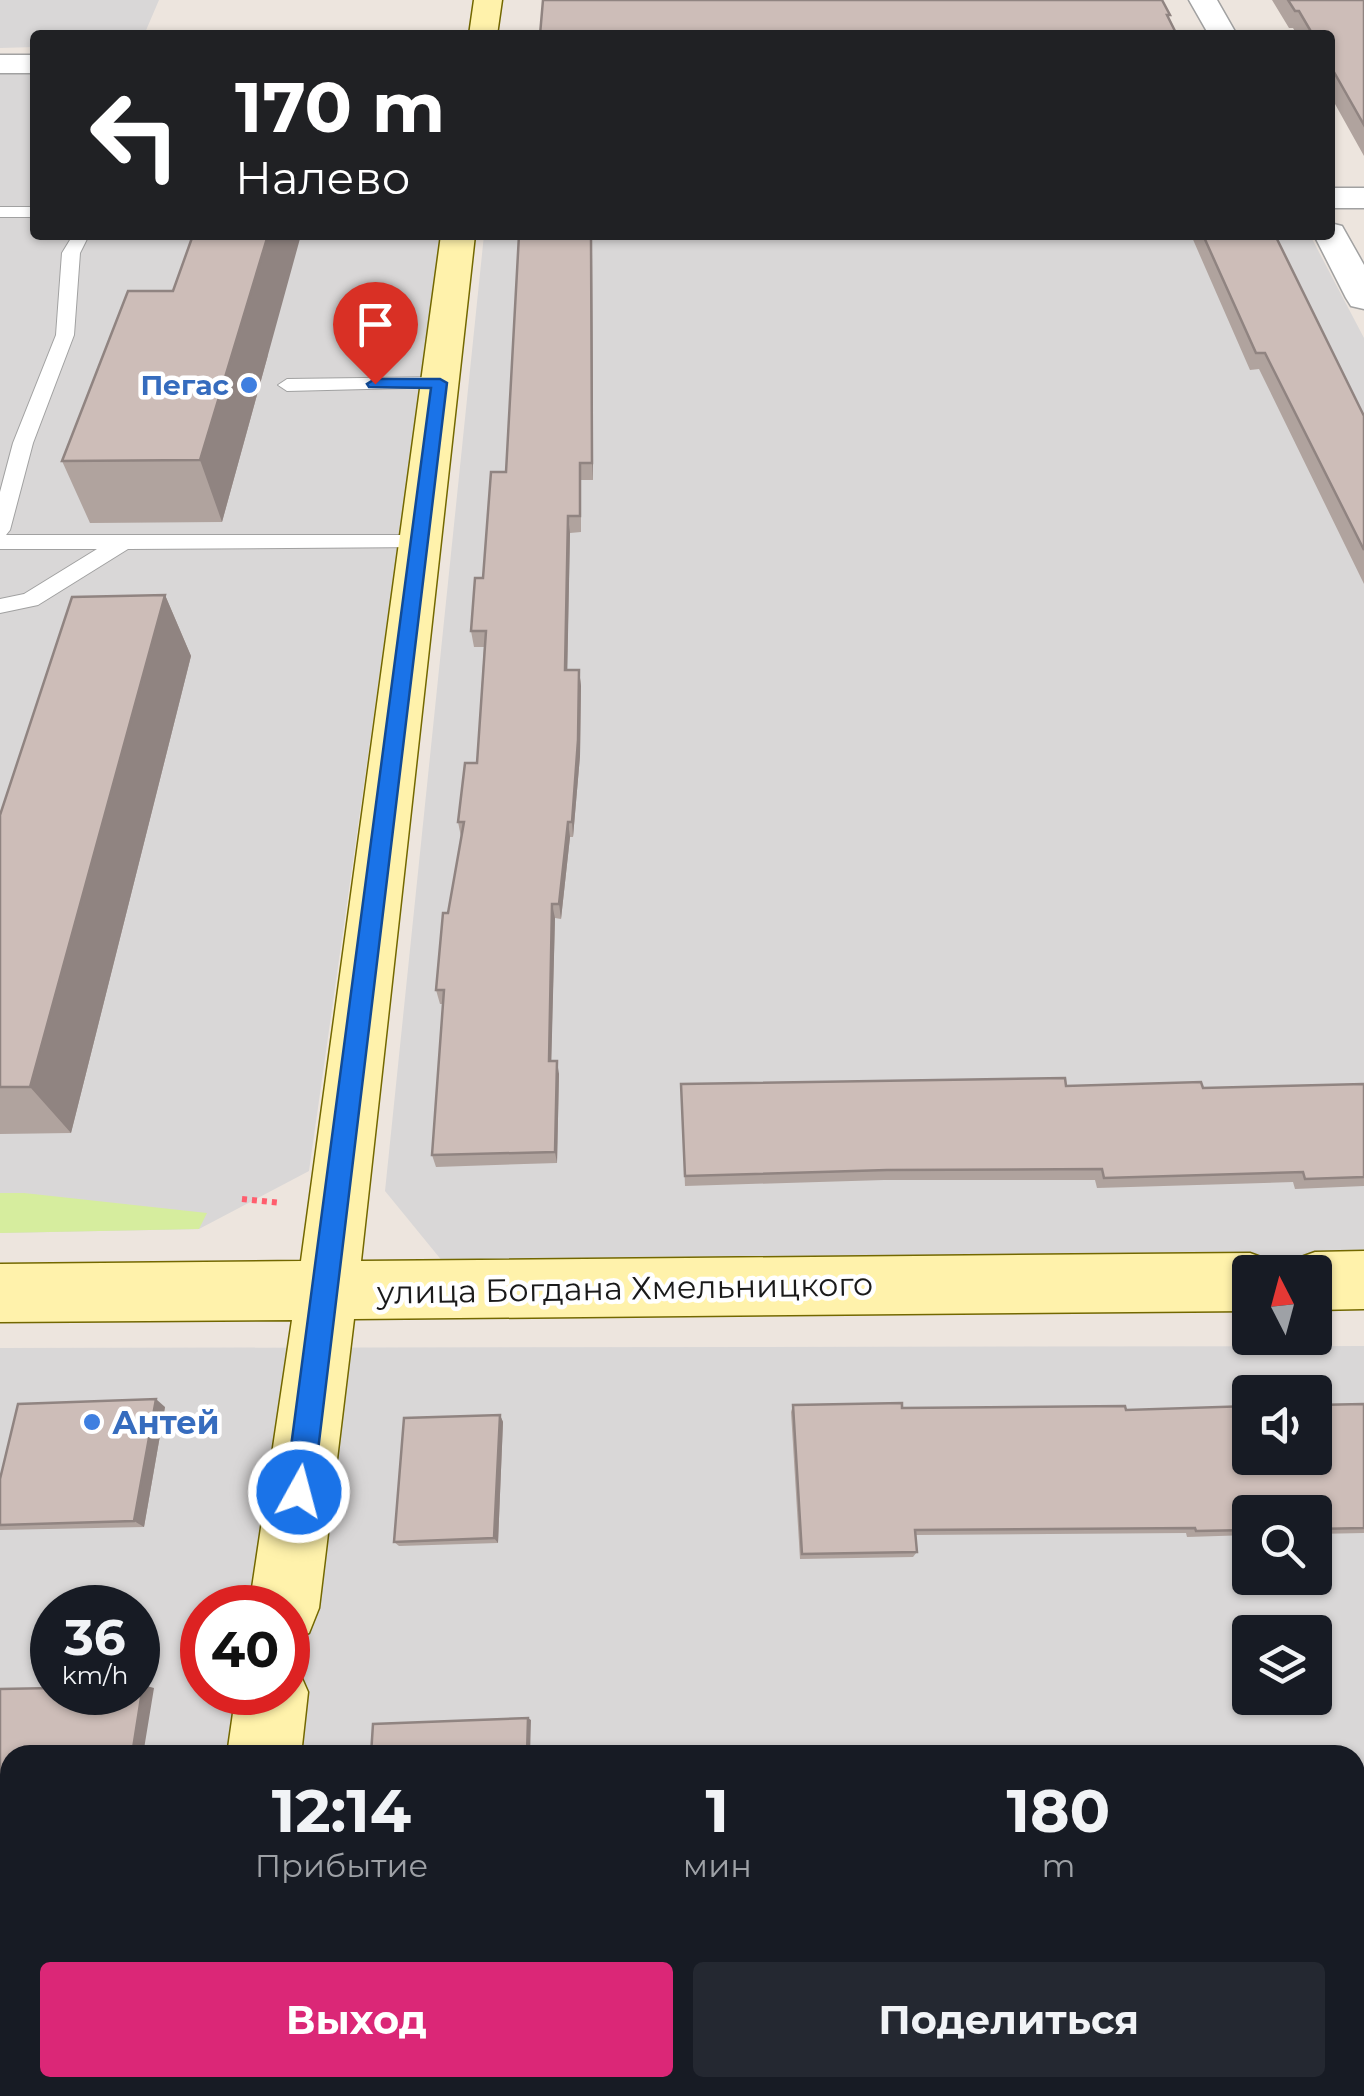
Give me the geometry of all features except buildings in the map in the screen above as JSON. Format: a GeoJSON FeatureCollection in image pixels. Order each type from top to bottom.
{"type":"FeatureCollection","features":[{"type":"Feature","properties":{"kind":"street"},"geometry":{"type":"LineString","coordinates":[[484,30],[488,0]]}},
{"type":"Feature","properties":{"kind":"street"},"geometry":{"type":"LineString","coordinates":[[1203,0],[1219,30]]}},
{"type":"Feature","properties":{"kind":"street"},"geometry":{"type":"LineString","coordinates":[[0,64],[30,64]]}},
{"type":"Feature","properties":{"kind":"street"},"geometry":{"type":"LineString","coordinates":[[1335,198],[1364,198]]}},
{"type":"Feature","properties":{"kind":"street"},"geometry":{"type":"LineString","coordinates":[[287,1585],[457,240]]}},
{"type":"Feature","properties":{"kind":"street"},"geometry":{"type":"LineString","coordinates":[[1333,240],[1364,298]]}},
{"type":"Feature","properties":{"kind":"street"},"geometry":{"type":"LineString","coordinates":[[1332,1281],[1364,1280]]}},
{"type":"Feature","properties":{"kind":"street","name":"улица Богдана Хмельницкого"},"geometry":{"type":"LineString","coordinates":[[0,1293],[1232,1282]]}},
{"type":"Feature","properties":{"kind":"street"},"geometry":{"type":"LineString","coordinates":[[265,1745],[269,1715]]}},
{"type":"Feature","properties":{"kind":"lane"},"geometry":{"type":"LineString","coordinates":[[0,212],[30,212]]}},
{"type":"Feature","properties":{"kind":"lane"},"geometry":{"type":"LineString","coordinates":[[0,530],[23,443],[65,335],[70,253],[78,240]]}},
{"type":"Feature","properties":{"kind":"lane"},"geometry":{"type":"LineString","coordinates":[[287,385],[440,383]]}},
{"type":"Feature","properties":{"kind":"lane"},"geometry":{"type":"LineString","coordinates":[[0,542],[420,542]]}},
{"type":"Feature","properties":{"kind":"lane"},"geometry":{"type":"LineString","coordinates":[[0,606],[30,600],[123,542]]}},
{"type":"Feature","properties":{"kind":"shaded area"},"geometry":{"type":"Polygon","coordinates":[[[0,0],[159,0],[146,30],[30,30],[30,47],[0,48],[0,0]]]}},
{"type":"Feature","properties":{"kind":"shaded area"},"geometry":{"type":"Polygon","coordinates":[[[0,69],[30,69],[30,240],[441,240],[309,1171],[199,1229],[0,1233],[0,69]]]}},
{"type":"Feature","properties":{"kind":"shaded area"},"geometry":{"type":"Polygon","coordinates":[[[483,240],[1313,240],[1364,338],[1364,1261],[1332,1261],[1332,1255],[1232,1255],[1232,1263],[452,1273],[385,1191],[483,240]]]}},
{"type":"Feature","properties":{"kind":"shaded area"},"geometry":{"type":"Polygon","coordinates":[[[1232,1346],[1232,1355],[1332,1355],[1332,1346],[1364,1346],[1364,1745],[0,1745],[0,1348],[1232,1346]]]}},
{"type":"Feature","properties":{"kind":"green space"},"geometry":{"type":"Polygon","coordinates":[[[0,1193],[207,1213],[199,1229],[0,1233],[0,1193]]]}},
{"type":"Feature","properties":{"kind":"place","name":"Пегас"},"geometry":{"type":"Point","coordinates":[249,385]}},
{"type":"Feature","properties":{"kind":"place","name":"Антей"},"geometry":{"type":"Point","coordinates":[92,1422]}},
{"type":"Feature","properties":{"kind":"route"},"geometry":{"type":"LineString","coordinates":[[299,1492],[440,383],[375,384]]}}]}
